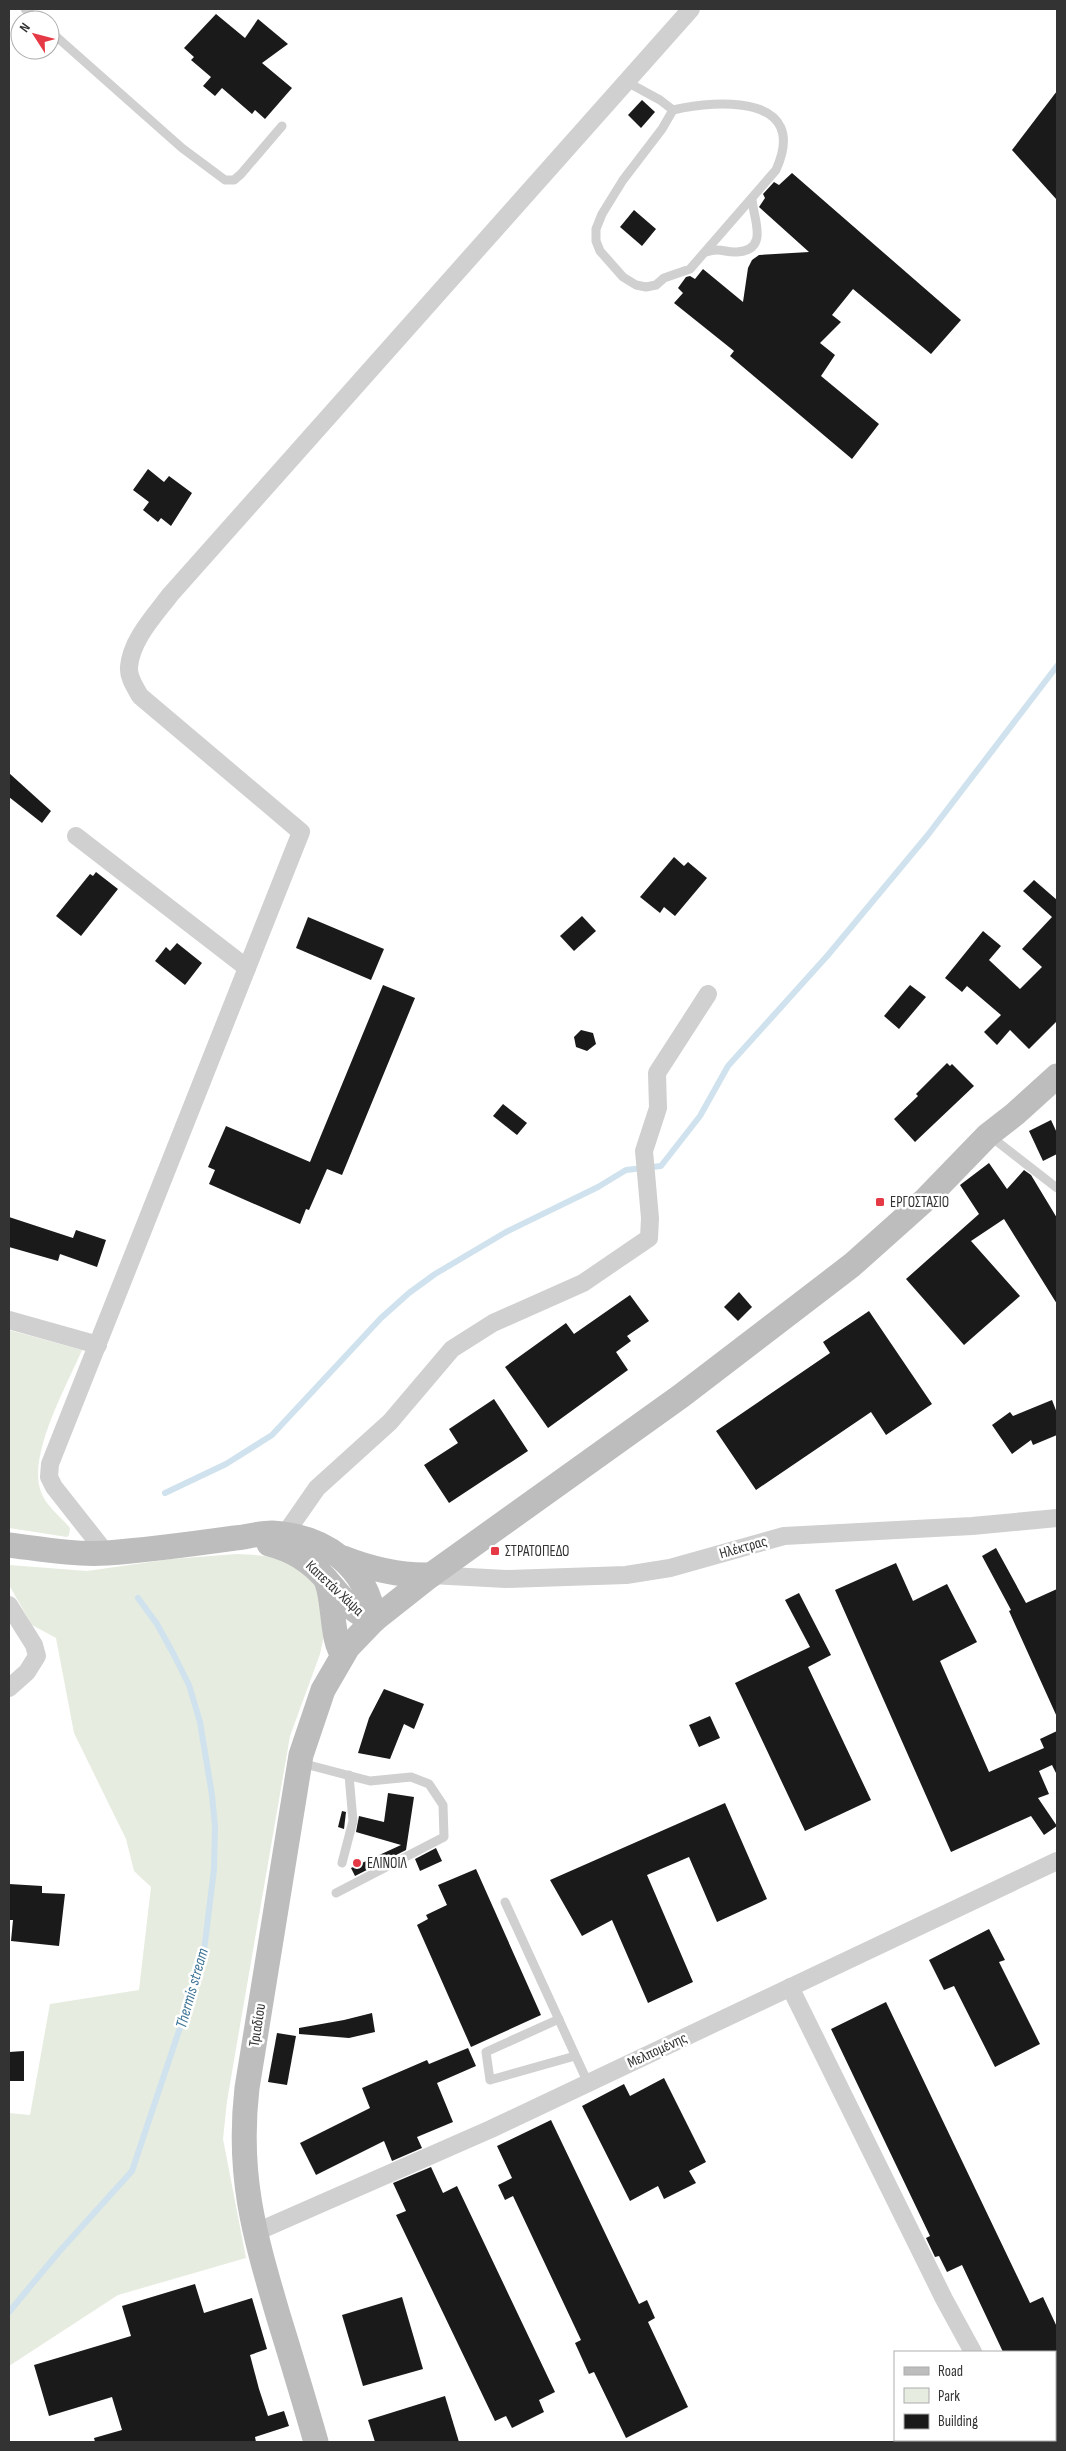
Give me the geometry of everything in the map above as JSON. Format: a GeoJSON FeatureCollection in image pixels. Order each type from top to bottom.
{"type":"FeatureCollection","features":[{"type":"Feature","properties":{"kind":"main road","name":"Τριαδίου"},"geometry":{"type":"LineString","coordinates":[[316,2442],[254,2233],[244,2163],[243,2118],[299,1763],[316,1707],[343,1654],[374,1620],[431,1575],[681,1396],[852,1265],[926,1198],[988,1135],[1016,1114],[1057,1076]]}},
{"type":"Feature","properties":{"kind":"main road","name":"Καπετάν Χάψα"},"geometry":{"type":"LineString","coordinates":[[9,1545],[106,1553],[236,1538],[262,1533],[285,1534],[318,1544],[343,1558],[360,1579],[368,1595],[374,1620]]}},
{"type":"Feature","properties":{"kind":"main road","name":"Καπετάν Χάψα"},"geometry":{"type":"LineString","coordinates":[[236,1538],[289,1550],[308,1562],[357,1613],[374,1620]]}},
{"type":"Feature","properties":{"kind":"main road"},"geometry":{"type":"LineString","coordinates":[[343,1558],[387,1571],[431,1575]]}},
{"type":"Feature","properties":{"kind":"main road"},"geometry":{"type":"LineString","coordinates":[[325,1578],[332,1602],[336,1643],[343,1654]]}},
{"type":"Feature","properties":{"kind":"street"},"geometry":{"type":"LineString","coordinates":[[106,1553],[54,1487],[50,1477],[50,1464],[301,832],[140,696],[132,682],[129,667],[134,650],[149,623],[170,594],[691,9]]}},
{"type":"Feature","properties":{"kind":"street"},"geometry":{"type":"LineString","coordinates":[[76,836],[247,968]]}},
{"type":"Feature","properties":{"kind":"street"},"geometry":{"type":"LineString","coordinates":[[285,1534],[317,1488],[390,1422],[452,1349],[493,1323],[583,1283],[649,1238],[644,1151],[658,1108],[657,1073],[708,994]]}},
{"type":"Feature","properties":{"kind":"street"},"geometry":{"type":"LineString","coordinates":[[9,1320],[98,1346]]}},
{"type":"Feature","properties":{"kind":"street","name":"Ηλέκτρας"},"geometry":{"type":"LineString","coordinates":[[431,1575],[506,1579],[626,1575],[670,1568],[784,1536],[972,1526],[1057,1518]]}},
{"type":"Feature","properties":{"kind":"street"},"geometry":{"type":"LineString","coordinates":[[9,1605],[34,1645],[37,1656],[27,1672],[9,1688]]}},
{"type":"Feature","properties":{"kind":"street","name":"Μελπομένης"},"geometry":{"type":"LineString","coordinates":[[254,2233],[491,2129],[1057,1862]]}},
{"type":"Feature","properties":{"kind":"street"},"geometry":{"type":"LineString","coordinates":[[790,1987],[944,2299],[972,2351]]}},
{"type":"Feature","properties":{"kind":"lane"},"geometry":{"type":"LineString","coordinates":[[60,40],[182,148],[225,180],[234,180],[241,174],[282,126]]}},
{"type":"Feature","properties":{"kind":"lane"},"geometry":{"type":"LineString","coordinates":[[627,82],[660,100],[673,110]]}},
{"type":"Feature","properties":{"kind":"lane"},"geometry":{"type":"LineString","coordinates":[[748,105],[776,119],[783,134],[782,157],[776,170],[690,269],[664,278],[656,284],[646,287],[636,285],[623,277],[600,251],[596,241],[596,229],[602,214],[623,180],[662,129],[673,110],[691,106],[748,105]]}},
{"type":"Feature","properties":{"kind":"lane"},"geometry":{"type":"LineString","coordinates":[[705,252],[724,249],[737,252],[752,247],[758,237],[758,223],[752,210],[752,198]]}},
{"type":"Feature","properties":{"kind":"lane"},"geometry":{"type":"LineString","coordinates":[[988,1135],[1057,1188]]}},
{"type":"Feature","properties":{"kind":"lane"},"geometry":{"type":"LineString","coordinates":[[299,1763],[370,1781],[411,1777],[429,1784],[443,1805],[444,1837],[336,1893]]}},
{"type":"Feature","properties":{"kind":"lane"},"geometry":{"type":"LineString","coordinates":[[342,1863],[353,1821],[349,1775]]}},
{"type":"Feature","properties":{"kind":"lane"},"geometry":{"type":"LineString","coordinates":[[505,1902],[588,2083]]}},
{"type":"Feature","properties":{"kind":"lane"},"geometry":{"type":"LineString","coordinates":[[559,2019],[486,2052],[490,2080],[575,2056]]}},
{"type":"Feature","properties":{"kind":"green space"},"geometry":{"type":"Polygon","coordinates":[[[9,1330],[82,1350],[51,1421],[39,1460],[38,1477],[41,1492],[50,1507],[70,1528],[67,1537],[9,1528],[9,1330]]]}},
{"type":"Feature","properties":{"kind":"green space"},"geometry":{"type":"Polygon","coordinates":[[[237,1554],[273,1557],[289,1563],[318,1585],[325,1630],[320,1654],[290,1736],[227,2101],[223,2139],[246,2258],[118,2295],[9,2366],[9,2113],[30,2115],[50,2004],[139,1990],[151,1887],[134,1871],[126,1839],[74,1733],[56,1638],[32,1625],[9,1585],[9,1565],[87,1571],[171,1559],[237,1554]]]}},
{"type":"Feature","properties":{"kind":"building"},"geometry":{"type":"Polygon","coordinates":[[[216,14],[245,38],[258,19],[288,44],[262,63],[292,88],[265,119],[255,110],[252,114],[222,88],[215,96],[203,86],[211,77],[191,60],[194,57],[184,48],[216,14]]]}},
{"type":"Feature","properties":{"kind":"building"},"geometry":{"type":"Polygon","coordinates":[[[1057,91],[1057,200],[1012,150],[1057,91]]]}},
{"type":"Feature","properties":{"kind":"building"},"geometry":{"type":"Polygon","coordinates":[[[642,100],[655,112],[641,128],[628,115],[642,100]]]}},
{"type":"Feature","properties":{"kind":"building"},"geometry":{"type":"Polygon","coordinates":[[[792,173],[961,320],[931,354],[853,289],[832,315],[841,322],[820,343],[835,355],[821,376],[879,424],[852,459],[730,356],[734,351],[674,303],[683,293],[678,288],[686,277],[690,276],[695,279],[703,269],[743,302],[748,268],[752,260],[759,255],[809,252],[759,207],[765,198],[763,194],[774,182],[779,185],[792,173]]]}},
{"type":"Feature","properties":{"kind":"building"},"geometry":{"type":"Polygon","coordinates":[[[634,210],[656,229],[642,246],[620,227],[634,210]]]}},
{"type":"Feature","properties":{"kind":"building"},"geometry":{"type":"Polygon","coordinates":[[[148,469],[164,482],[169,476],[192,493],[171,526],[161,518],[158,522],[143,510],[149,502],[133,490],[148,469]]]}},
{"type":"Feature","properties":{"kind":"building"},"geometry":{"type":"Polygon","coordinates":[[[9,773],[51,811],[42,823],[9,797],[9,773]]]}},
{"type":"Feature","properties":{"kind":"building"},"geometry":{"type":"Polygon","coordinates":[[[674,857],[684,866],[688,862],[707,878],[675,916],[664,907],[660,913],[640,897],[674,857]]]}},
{"type":"Feature","properties":{"kind":"building"},"geometry":{"type":"Polygon","coordinates":[[[96,872],[118,889],[81,936],[56,916],[90,874],[93,876],[96,872]]]}},
{"type":"Feature","properties":{"kind":"building"},"geometry":{"type":"Polygon","coordinates":[[[1034,880],[1057,900],[1057,1021],[1029,1049],[1010,1030],[997,1045],[984,1032],[1001,1015],[967,986],[962,992],[945,978],[983,931],[1001,946],[989,960],[1020,989],[1042,967],[1022,949],[1052,917],[1023,891],[1034,880]]]}},
{"type":"Feature","properties":{"kind":"building"},"geometry":{"type":"Polygon","coordinates":[[[582,916],[596,931],[574,951],[560,936],[582,916]]]}},
{"type":"Feature","properties":{"kind":"building"},"geometry":{"type":"Polygon","coordinates":[[[308,917],[384,949],[371,980],[296,948],[308,917]]]}},
{"type":"Feature","properties":{"kind":"building"},"geometry":{"type":"Polygon","coordinates":[[[177,943],[202,963],[185,985],[155,961],[166,947],[170,951],[177,943]]]}},
{"type":"Feature","properties":{"kind":"building"},"geometry":{"type":"Polygon","coordinates":[[[383,985],[415,998],[342,1175],[327,1169],[309,1210],[306,1209],[300,1224],[209,1184],[215,1170],[208,1167],[226,1126],[310,1162],[383,985]]]}},
{"type":"Feature","properties":{"kind":"building"},"geometry":{"type":"Polygon","coordinates":[[[910,985],[926,997],[899,1029],[884,1016],[910,985]]]}},
{"type":"Feature","properties":{"kind":"building"},"geometry":{"type":"Polygon","coordinates":[[[581,1030],[593,1033],[596,1044],[587,1051],[576,1047],[574,1037],[581,1030]]]}},
{"type":"Feature","properties":{"kind":"building"},"geometry":{"type":"Polygon","coordinates":[[[947,1063],[950,1066],[952,1064],[974,1086],[915,1142],[894,1119],[918,1096],[916,1094],[947,1063]]]}},
{"type":"Feature","properties":{"kind":"building"},"geometry":{"type":"Polygon","coordinates":[[[503,1104],[527,1123],[517,1135],[493,1116],[503,1104]]]}},
{"type":"Feature","properties":{"kind":"building"},"geometry":{"type":"Polygon","coordinates":[[[1051,1120],[1057,1133],[1057,1154],[1043,1161],[1029,1131],[1051,1120]]]}},
{"type":"Feature","properties":{"kind":"building"},"geometry":{"type":"Polygon","coordinates":[[[989,1163],[1007,1189],[1024,1170],[1031,1175],[1057,1218],[1057,1304],[1004,1219],[971,1241],[1020,1296],[964,1345],[906,1279],[979,1214],[960,1185],[989,1163]]]}},
{"type":"Feature","properties":{"kind":"building"},"geometry":{"type":"Polygon","coordinates":[[[9,1217],[73,1238],[76,1230],[106,1240],[97,1267],[60,1254],[58,1261],[9,1247],[9,1217]]]}},
{"type":"Feature","properties":{"kind":"building"},"geometry":{"type":"Polygon","coordinates":[[[739,1292],[752,1307],[738,1321],[724,1307],[739,1292]]]}},
{"type":"Feature","properties":{"kind":"building"},"geometry":{"type":"Polygon","coordinates":[[[630,1295],[649,1321],[627,1336],[631,1341],[616,1352],[628,1370],[548,1428],[505,1367],[566,1323],[574,1334],[630,1295]]]}},
{"type":"Feature","properties":{"kind":"building"},"geometry":{"type":"Polygon","coordinates":[[[869,1311],[932,1404],[886,1435],[871,1412],[756,1490],[716,1431],[830,1353],[823,1342],[869,1311]]]}},
{"type":"Feature","properties":{"kind":"building"},"geometry":{"type":"Polygon","coordinates":[[[494,1399],[528,1451],[449,1503],[424,1465],[458,1443],[449,1429],[494,1399]]]}},
{"type":"Feature","properties":{"kind":"building"},"geometry":{"type":"Polygon","coordinates":[[[1052,1400],[1057,1413],[1057,1435],[1033,1445],[1031,1440],[1012,1454],[992,1425],[1010,1412],[1013,1416],[1052,1400]]]}},
{"type":"Feature","properties":{"kind":"building"},"geometry":{"type":"Polygon","coordinates":[[[996,1548],[1026,1603],[1057,1589],[1057,1717],[1009,1611],[1011,1610],[982,1556],[996,1548]]]}},
{"type":"Feature","properties":{"kind":"building"},"geometry":{"type":"Polygon","coordinates":[[[896,1563],[913,1601],[947,1584],[977,1642],[940,1661],[989,1772],[1044,1748],[1040,1739],[1057,1731],[1057,1775],[1052,1765],[1039,1771],[1049,1794],[1038,1798],[1057,1826],[1044,1835],[1031,1816],[951,1852],[835,1590],[896,1563]]]}},
{"type":"Feature","properties":{"kind":"building"},"geometry":{"type":"Polygon","coordinates":[[[799,1593],[831,1655],[808,1667],[871,1800],[805,1831],[735,1683],[810,1647],[785,1600],[799,1593]]]}},
{"type":"Feature","properties":{"kind":"building"},"geometry":{"type":"Polygon","coordinates":[[[384,1689],[424,1704],[414,1729],[404,1724],[390,1759],[358,1753],[369,1718],[384,1689]]]}},
{"type":"Feature","properties":{"kind":"building"},"geometry":{"type":"Polygon","coordinates":[[[710,1716],[720,1738],[699,1747],[689,1725],[710,1716]]]}},
{"type":"Feature","properties":{"kind":"building"},"geometry":{"type":"Polygon","coordinates":[[[388,1793],[414,1797],[406,1850],[355,1876],[351,1868],[401,1845],[356,1832],[359,1816],[384,1822],[388,1793]]]}},
{"type":"Feature","properties":{"kind":"building"},"geometry":{"type":"Polygon","coordinates":[[[725,1803],[767,1899],[717,1922],[689,1857],[647,1875],[693,1982],[648,2003],[612,1920],[582,1936],[550,1880],[725,1803]]]}},
{"type":"Feature","properties":{"kind":"building"},"geometry":{"type":"Polygon","coordinates":[[[342,1811],[346,1812],[344,1829],[338,1827],[342,1811]]]}},
{"type":"Feature","properties":{"kind":"building"},"geometry":{"type":"Polygon","coordinates":[[[436,1848],[442,1861],[420,1871],[415,1859],[436,1848]]]}},
{"type":"Feature","properties":{"kind":"building"},"geometry":{"type":"Polygon","coordinates":[[[476,1869],[541,2015],[471,2047],[417,1925],[428,1919],[426,1915],[447,1905],[438,1885],[476,1869]]]}},
{"type":"Feature","properties":{"kind":"building"},"geometry":{"type":"Polygon","coordinates":[[[9,1884],[42,1886],[42,1893],[65,1894],[59,1946],[11,1941],[13,1920],[9,1920],[9,1884]]]}},
{"type":"Feature","properties":{"kind":"building"},"geometry":{"type":"Polygon","coordinates":[[[989,1929],[1005,1960],[999,1962],[1040,2044],[995,2067],[954,1986],[944,1990],[929,1960],[989,1929]]]}},
{"type":"Feature","properties":{"kind":"building"},"geometry":{"type":"Polygon","coordinates":[[[886,2002],[1030,2303],[1043,2297],[1057,2327],[1057,2352],[1003,2351],[962,2265],[947,2272],[939,2256],[935,2257],[926,2238],[930,2236],[831,2029],[886,2002]]]}},
{"type":"Feature","properties":{"kind":"building"},"geometry":{"type":"Polygon","coordinates":[[[372,2013],[375,2032],[349,2038],[299,2034],[299,2028],[372,2013]]]}},
{"type":"Feature","properties":{"kind":"building"},"geometry":{"type":"Polygon","coordinates":[[[277,2033],[296,2036],[287,2085],[268,2082],[277,2033]]]}},
{"type":"Feature","properties":{"kind":"building"},"geometry":{"type":"Polygon","coordinates":[[[468,2048],[476,2066],[437,2083],[453,2122],[417,2137],[422,2148],[392,2161],[384,2141],[316,2175],[300,2143],[370,2108],[362,2088],[427,2060],[429,2064],[468,2048]]]}},
{"type":"Feature","properties":{"kind":"building"},"geometry":{"type":"Polygon","coordinates":[[[24,2051],[24,2081],[9,2081],[9,2052],[24,2051]]]}},
{"type":"Feature","properties":{"kind":"building"},"geometry":{"type":"Polygon","coordinates":[[[664,2078],[706,2162],[689,2171],[696,2183],[664,2199],[658,2186],[630,2201],[582,2106],[624,2084],[630,2096],[664,2078]]]}},
{"type":"Feature","properties":{"kind":"building"},"geometry":{"type":"Polygon","coordinates":[[[551,2120],[639,2304],[647,2300],[655,2318],[648,2322],[688,2407],[626,2438],[594,2372],[589,2374],[575,2343],[581,2340],[513,2196],[505,2200],[498,2185],[512,2178],[497,2146],[551,2120]]]}},
{"type":"Feature","properties":{"kind":"building"},"geometry":{"type":"Polygon","coordinates":[[[431,2167],[443,2193],[457,2186],[555,2392],[539,2400],[544,2412],[512,2428],[506,2416],[495,2421],[396,2215],[406,2211],[393,2183],[431,2167]]]}},
{"type":"Feature","properties":{"kind":"building"},"geometry":{"type":"Polygon","coordinates":[[[195,2284],[204,2313],[252,2298],[267,2349],[250,2355],[259,2389],[268,2416],[284,2411],[289,2426],[255,2437],[256,2442],[95,2442],[94,2438],[122,2430],[112,2397],[49,2416],[34,2365],[131,2336],[122,2306],[195,2284]]]}},
{"type":"Feature","properties":{"kind":"building"},"geometry":{"type":"Polygon","coordinates":[[[402,2297],[423,2369],[363,2386],[342,2315],[402,2297]]]}},
{"type":"Feature","properties":{"kind":"building"},"geometry":{"type":"Polygon","coordinates":[[[445,2396],[459,2442],[375,2442],[368,2420],[445,2396]]]}},
{"type":"Feature","properties":{"kind":"waterway"},"geometry":{"type":"LineString","coordinates":[[165,1493],[226,1464],[272,1435],[381,1318],[409,1293],[435,1274],[506,1232],[598,1187],[626,1170],[661,1166],[700,1116],[728,1066],[828,955],[927,836],[1057,666]]}},
{"type":"Feature","properties":{"kind":"waterway","name":"Thermis stream"},"geometry":{"type":"LineString","coordinates":[[9,2312],[58,2253],[132,2171],[203,1959],[214,1869],[215,1827],[212,1795],[200,1722],[189,1685],[157,1624],[138,1598]]}},
{"type":"Feature","properties":{"kind":"place","name":"ΕΡΓΟΣΤΑΣΙΟ"},"geometry":{"type":"Point","coordinates":[880,1202]}},
{"type":"Feature","properties":{"kind":"place","name":"ΣΤΡΑΤΟΠΕΔΟ"},"geometry":{"type":"Point","coordinates":[495,1551]}},
{"type":"Feature","properties":{"kind":"place","name":"ΕΛΙΝΟΙΛ"},"geometry":{"type":"Point","coordinates":[357,1863]}}]}
